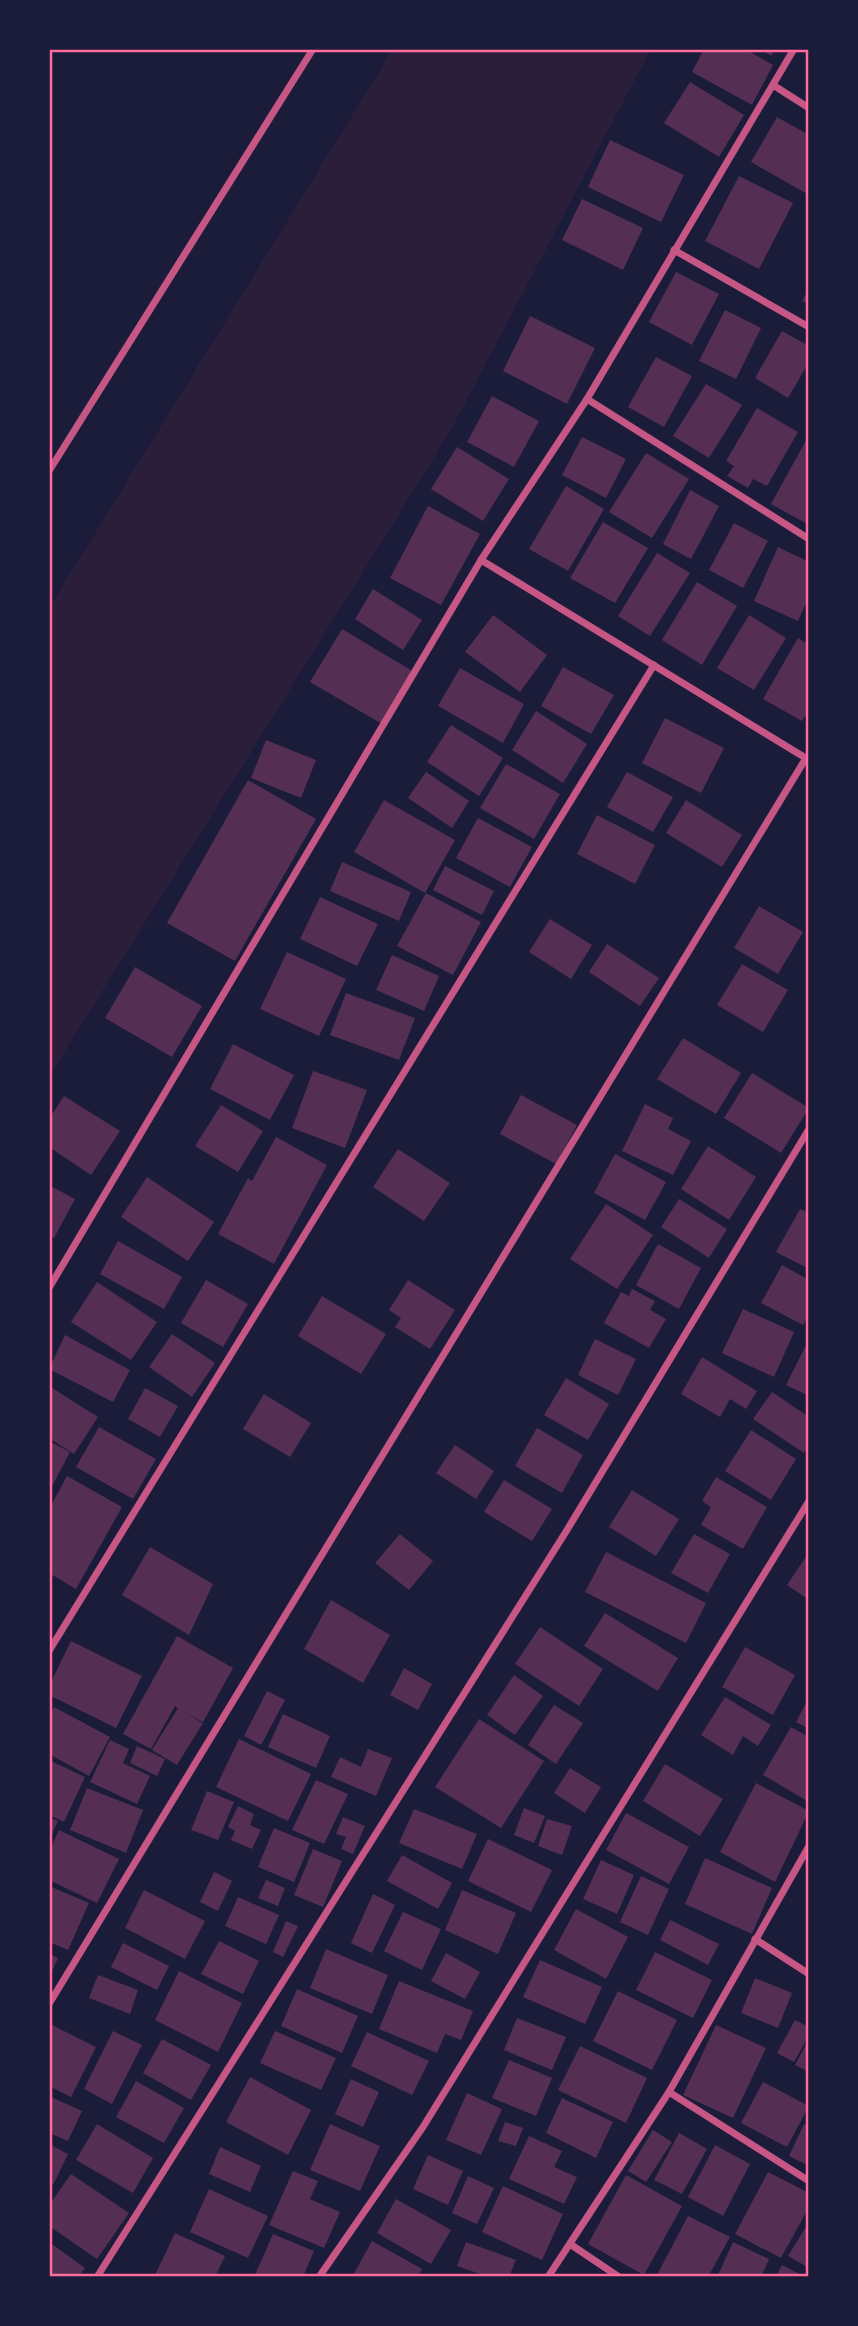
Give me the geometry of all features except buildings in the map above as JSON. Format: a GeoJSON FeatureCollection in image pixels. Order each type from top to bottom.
{"type":"FeatureCollection","features":[{"type":"Feature","properties":{"kind":"street"},"geometry":{"type":"LineString","coordinates":[[49,471],[313,49]]}},
{"type":"Feature","properties":{"kind":"street"},"geometry":{"type":"LineString","coordinates":[[49,1288],[481,560],[586,399],[794,49]]}},
{"type":"Feature","properties":{"kind":"street"},"geometry":{"type":"LineString","coordinates":[[773,85],[809,108]]}},
{"type":"Feature","properties":{"kind":"street"},"geometry":{"type":"LineString","coordinates":[[674,250],[809,327]]}},
{"type":"Feature","properties":{"kind":"street"},"geometry":{"type":"LineString","coordinates":[[586,399],[809,539]]}},
{"type":"Feature","properties":{"kind":"street"},"geometry":{"type":"LineString","coordinates":[[49,2004],[807,759],[481,560]]}},
{"type":"Feature","properties":{"kind":"street"},"geometry":{"type":"LineString","coordinates":[[49,1651],[654,665]]}},
{"type":"Feature","properties":{"kind":"street"},"geometry":{"type":"LineString","coordinates":[[96,2277],[567,1531],[809,1129]]}},
{"type":"Feature","properties":{"kind":"street"},"geometry":{"type":"LineString","coordinates":[[319,2277],[423,2127],[809,1501]]}},
{"type":"Feature","properties":{"kind":"street"},"geometry":{"type":"LineString","coordinates":[[548,2277],[669,2092],[809,1846]]}},
{"type":"Feature","properties":{"kind":"street"},"geometry":{"type":"LineString","coordinates":[[755,1939],[809,1974]]}},
{"type":"Feature","properties":{"kind":"street"},"geometry":{"type":"LineString","coordinates":[[669,2092],[809,2181]]}},
{"type":"Feature","properties":{"kind":"street"},"geometry":{"type":"LineString","coordinates":[[570,2244],[619,2277]]}},
{"type":"Feature","properties":{"kind":"shaded area"},"geometry":{"type":"Polygon","coordinates":[[[393,49],[651,49],[450,432],[49,1077],[49,608],[393,49]]]}}]}
